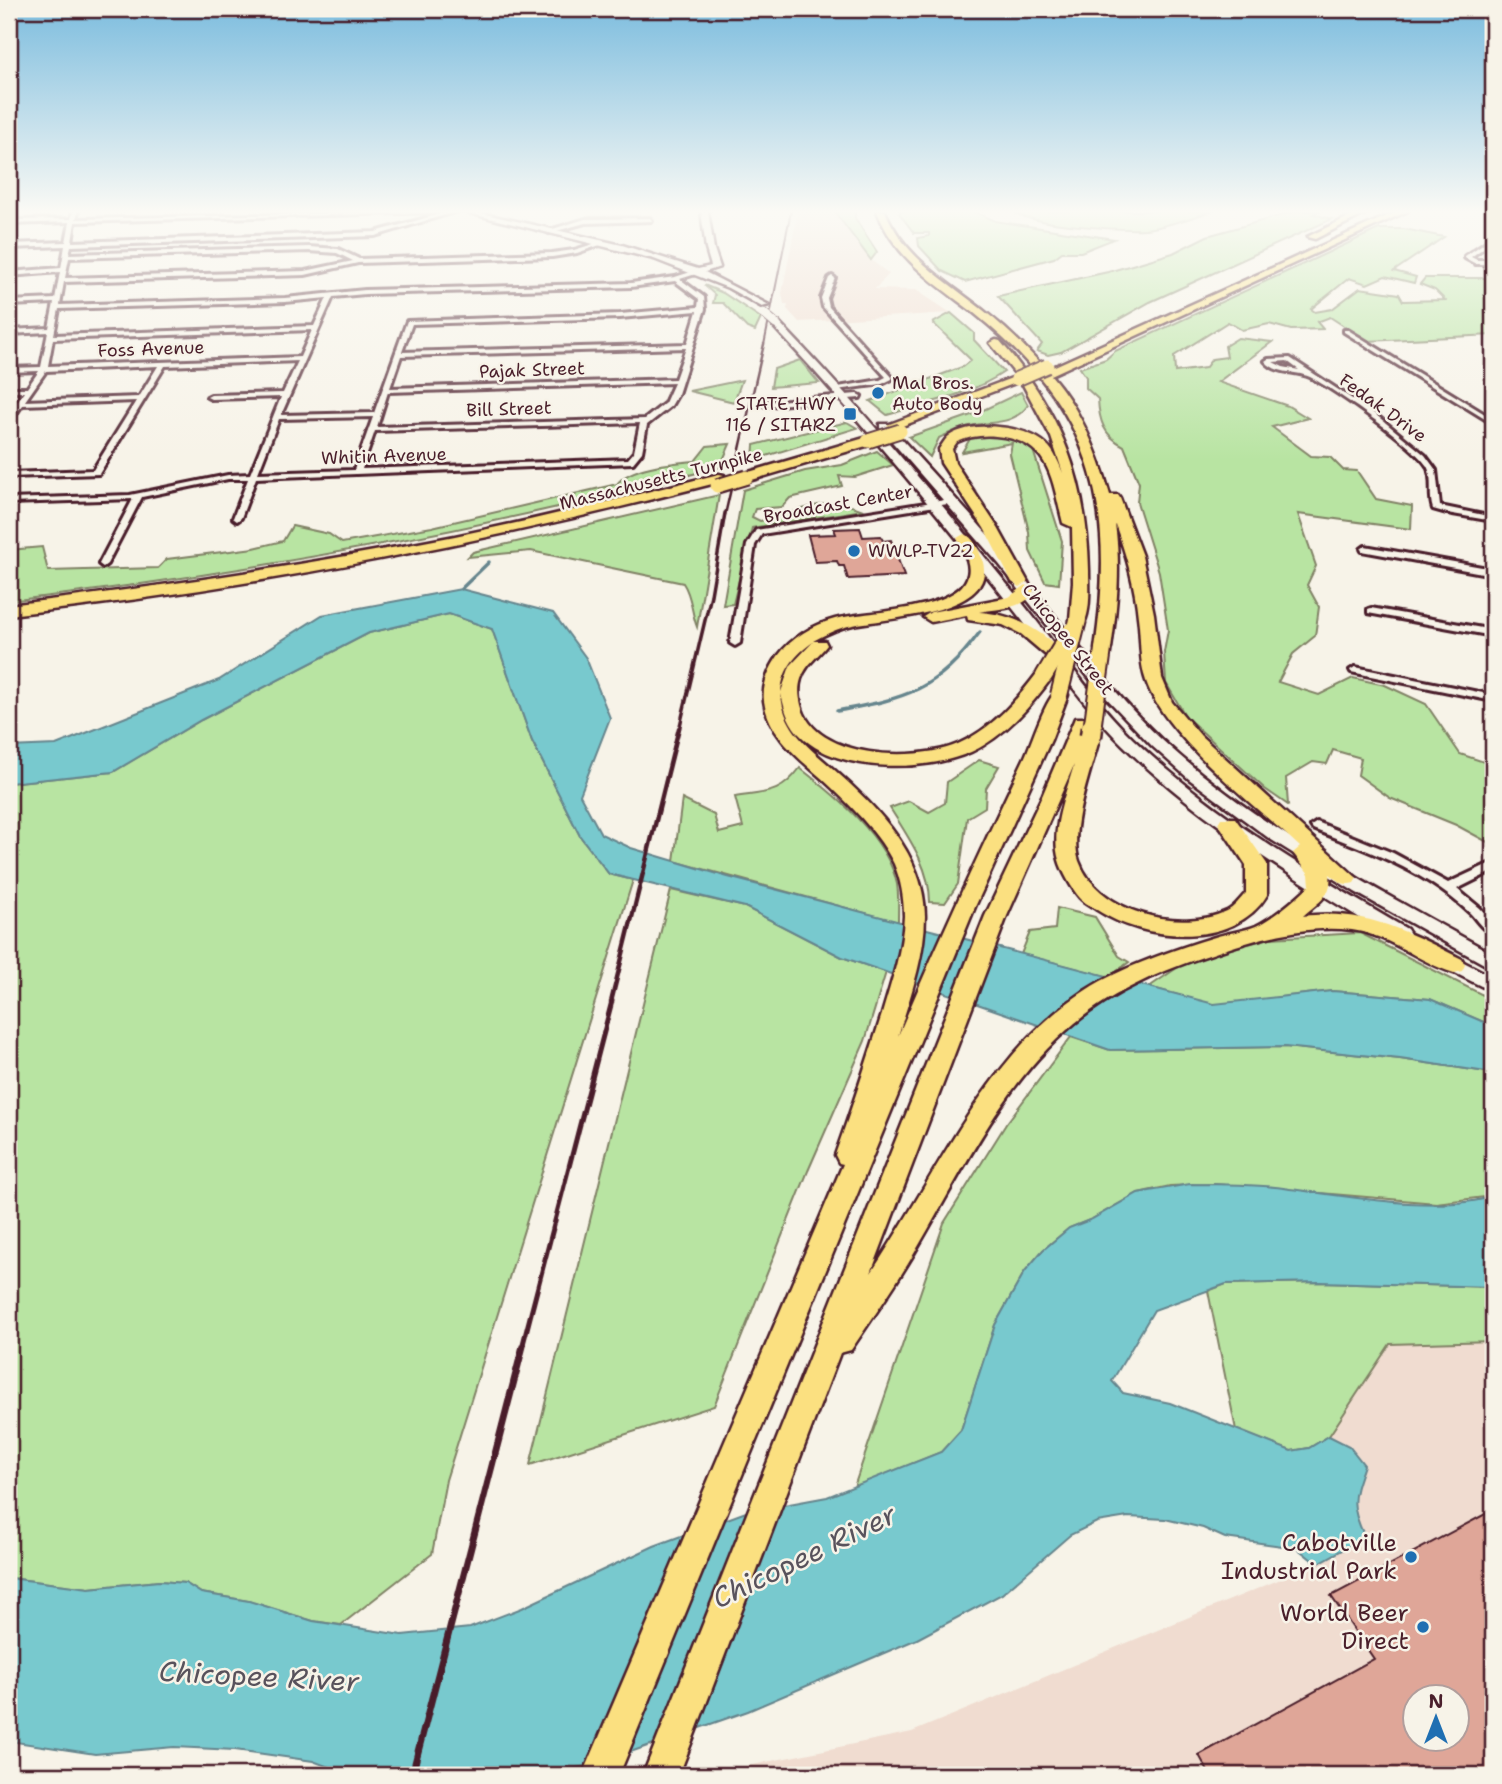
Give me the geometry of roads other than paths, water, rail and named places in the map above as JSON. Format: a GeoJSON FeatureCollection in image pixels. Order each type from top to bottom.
{"type":"FeatureCollection","features":[{"type":"Feature","properties":{"kind":"highway"},"geometry":{"type":"LineString","coordinates":[[600,1775],[783,1340],[907,1015],[964,907],[1042,740],[1059,695],[1078,620],[1082,570],[1081,528],[1076,490],[1060,442],[1040,400],[1014,362],[940,294]]}},
{"type":"Feature","properties":{"kind":"highway"},"geometry":{"type":"LineString","coordinates":[[956,294],[1001,330],[1042,371],[1065,402],[1090,451],[1113,497],[1129,539],[1141,587],[1153,678],[1164,704],[1195,740],[1347,878]]}},
{"type":"Feature","properties":{"kind":"highway","name":"Massachusetts Turnpike"},"geometry":{"type":"LineString","coordinates":[[1049,369],[1198,294]]}},
{"type":"Feature","properties":{"kind":"highway","name":"Massachusetts Turnpike"},"geometry":{"type":"LineString","coordinates":[[9,619],[153,600],[369,564],[522,533],[748,474],[897,428],[1019,382],[1217,294]]}},
{"type":"Feature","properties":{"kind":"highway"},"geometry":{"type":"LineString","coordinates":[[927,618],[1020,591],[991,528],[946,459],[948,445],[961,436],[979,432],[1003,432],[1026,437],[1043,448],[1056,478],[1082,570]]}},
{"type":"Feature","properties":{"kind":"highway"},"geometry":{"type":"LineString","coordinates":[[1090,451],[1106,507],[1112,556],[1110,612],[1071,819],[1067,851],[1070,866],[1077,879],[1105,905],[1139,921],[1176,928],[1218,924],[1237,916],[1256,896],[1261,880],[1258,864],[1248,845],[1228,823]]}},
{"type":"Feature","properties":{"kind":"highway","name":"Massachusetts Turnpike"},"geometry":{"type":"LineString","coordinates":[[9,610],[225,580],[389,552],[718,482]]}},
{"type":"Feature","properties":{"kind":"highway"},"geometry":{"type":"LineString","coordinates":[[907,1015],[915,935],[915,906],[910,880],[899,852],[878,822],[787,734],[777,716],[772,690],[776,673],[786,658],[821,630],[859,618],[934,606],[966,591],[973,582],[976,569],[964,538]]}},
{"type":"Feature","properties":{"kind":"highway"},"geometry":{"type":"LineString","coordinates":[[1053,652],[1030,631],[1005,620],[972,617],[927,618],[859,628],[828,640],[811,652],[796,670],[790,688],[791,706],[806,729],[834,749],[866,758],[907,761],[941,756],[975,742],[1007,720],[1044,676],[1078,620]]}},
{"type":"Feature","properties":{"kind":"highway"},"geometry":{"type":"LineString","coordinates":[[661,1775],[996,916],[1086,729]]}},
{"type":"Feature","properties":{"kind":"highway"},"geometry":{"type":"LineString","coordinates":[[1254,935],[1295,911],[1321,887],[1322,880],[1315,864],[1299,849]]}},
{"type":"Feature","properties":{"kind":"highway"},"geometry":{"type":"LineString","coordinates":[[817,1376],[912,1233],[980,1116],[1029,1051],[1051,1028],[1084,1001],[1126,977],[1169,958],[1254,935],[1317,923],[1355,924],[1387,932],[1454,965]]}},
{"type":"Feature","properties":{"kind":"main road","name":"Chicopee Street"},"geometry":{"type":"LineString","coordinates":[[734,294],[764,309]]}},
{"type":"Feature","properties":{"kind":"main road","name":"Chicopee Street"},"geometry":{"type":"LineString","coordinates":[[743,294],[777,319],[1155,741],[1204,782],[1299,849],[1493,962]]}},
{"type":"Feature","properties":{"kind":"main road","name":"Chicopee Street"},"geometry":{"type":"LineString","coordinates":[[842,391],[857,396],[943,502],[964,538],[1020,591],[1053,652],[1077,685],[1127,741],[1168,779],[1321,887],[1493,985]]}},
{"type":"Feature","properties":{"kind":"street"},"geometry":{"type":"LineString","coordinates":[[9,418],[44,369],[59,294]]}},
{"type":"Feature","properties":{"kind":"street"},"geometry":{"type":"LineString","coordinates":[[9,303],[285,300],[355,294]]}},
{"type":"Feature","properties":{"kind":"street"},"geometry":{"type":"LineString","coordinates":[[646,421],[670,402],[702,309],[698,294]]}},
{"type":"Feature","properties":{"kind":"street"},"geometry":{"type":"LineString","coordinates":[[766,404],[842,391],[890,378],[826,307],[825,294]]}},
{"type":"Feature","properties":{"kind":"street"},"geometry":{"type":"LineString","coordinates":[[237,518],[276,417],[331,295]]}},
{"type":"Feature","properties":{"kind":"street"},"geometry":{"type":"LineString","coordinates":[[357,473],[409,322],[620,316],[677,309],[702,309]]}},
{"type":"Feature","properties":{"kind":"street"},"geometry":{"type":"LineString","coordinates":[[9,332],[316,328]]}},
{"type":"Feature","properties":{"kind":"street"},"geometry":{"type":"LineString","coordinates":[[1346,331],[1493,422]]}},
{"type":"Feature","properties":{"kind":"street"},"geometry":{"type":"LineString","coordinates":[[398,354],[690,346]]}},
{"type":"Feature","properties":{"kind":"street","name":"Fedak Drive"},"geometry":{"type":"LineString","coordinates":[[1310,375],[1277,367],[1268,362],[1273,358],[1288,359],[1374,418],[1424,457],[1435,475],[1435,503],[1441,510]]}},
{"type":"Feature","properties":{"kind":"street","name":"Foss Avenue"},"geometry":{"type":"LineString","coordinates":[[9,370],[301,359]]}},
{"type":"Feature","properties":{"kind":"street"},"geometry":{"type":"LineString","coordinates":[[9,475],[96,472],[163,365]]}},
{"type":"Feature","properties":{"kind":"street","name":"Pajak Street"},"geometry":{"type":"LineString","coordinates":[[386,390],[678,381]]}},
{"type":"Feature","properties":{"kind":"street"},"geometry":{"type":"LineString","coordinates":[[9,390],[29,390]]}},
{"type":"Feature","properties":{"kind":"street"},"geometry":{"type":"LineString","coordinates":[[211,397],[286,395]]}},
{"type":"Feature","properties":{"kind":"street"},"geometry":{"type":"LineString","coordinates":[[20,403],[141,399]]}},
{"type":"Feature","properties":{"kind":"street"},"geometry":{"type":"LineString","coordinates":[[1477,411],[1493,410]]}},
{"type":"Feature","properties":{"kind":"street"},"geometry":{"type":"LineString","coordinates":[[276,417],[377,415]]}},
{"type":"Feature","properties":{"kind":"street","name":"Bill Street"},"geometry":{"type":"LineString","coordinates":[[373,429],[646,421]]}},
{"type":"Feature","properties":{"kind":"street","name":"Whitin Avenue"},"geometry":{"type":"LineString","coordinates":[[139,495],[228,477],[612,463],[631,460],[636,456],[642,427],[646,421]]}},
{"type":"Feature","properties":{"kind":"street"},"geometry":{"type":"LineString","coordinates":[[9,501],[139,495]]}},
{"type":"Feature","properties":{"kind":"street"},"geometry":{"type":"LineString","coordinates":[[103,564],[139,495]]}},
{"type":"Feature","properties":{"kind":"street","name":"Broadcast Center"},"geometry":{"type":"LineString","coordinates":[[735,643],[751,545],[760,532],[943,502]]}},
{"type":"Feature","properties":{"kind":"street"},"geometry":{"type":"LineString","coordinates":[[1441,510],[1493,519]]}},
{"type":"Feature","properties":{"kind":"street"},"geometry":{"type":"LineString","coordinates":[[1365,550],[1493,572]]}},
{"type":"Feature","properties":{"kind":"street"},"geometry":{"type":"LineString","coordinates":[[1371,611],[1493,633]]}},
{"type":"Feature","properties":{"kind":"street"},"geometry":{"type":"LineString","coordinates":[[1356,670],[1493,698]]}},
{"type":"Feature","properties":{"kind":"street"},"geometry":{"type":"LineString","coordinates":[[1317,825],[1377,850],[1446,889],[1481,915],[1493,930]]}},
{"type":"Feature","properties":{"kind":"street"},"geometry":{"type":"LineString","coordinates":[[1446,889],[1493,866]]}},
{"type":"Feature","properties":{"kind":"water"},"geometry":{"type":"Polygon","coordinates":[[[461,589],[553,613],[586,658],[610,718],[580,795],[601,834],[631,848],[728,877],[1214,1004],[1332,991],[1430,999],[1493,1026],[1493,1073],[1400,1059],[1285,1047],[1110,1050],[842,957],[745,907],[609,874],[580,836],[532,741],[492,629],[449,614],[369,633],[201,720],[113,772],[9,783],[9,747],[56,745],[219,680],[322,615],[461,589]]]}},
{"type":"Feature","properties":{"kind":"water","name":"Chicopee River"},"geometry":{"type":"Polygon","coordinates":[[[1190,1184],[1264,1186],[1416,1203],[1444,1204],[1493,1196],[1493,1287],[1321,1282],[1226,1284],[1154,1310],[1112,1381],[1123,1393],[1170,1403],[1291,1451],[1309,1448],[1329,1436],[1349,1446],[1364,1465],[1354,1501],[1365,1537],[1317,1564],[1297,1548],[1225,1538],[1203,1528],[1165,1519],[1128,1517],[1097,1522],[1070,1535],[1002,1594],[917,1639],[748,1711],[596,1764],[541,1775],[350,1775],[313,1761],[235,1750],[174,1747],[95,1754],[9,1741],[9,1578],[89,1588],[159,1581],[185,1583],[201,1593],[249,1601],[313,1621],[402,1635],[470,1628],[522,1608],[654,1546],[746,1512],[827,1497],[941,1452],[961,1430],[995,1325],[1025,1271],[1043,1250],[1069,1228],[1092,1219],[1138,1193],[1190,1184]]]}},
{"type":"Feature","properties":{"kind":"waterway"},"geometry":{"type":"LineString","coordinates":[[461,589],[489,562]]}},
{"type":"Feature","properties":{"kind":"waterway"},"geometry":{"type":"LineString","coordinates":[[837,711],[883,701],[918,689],[949,667],[980,632]]}},
{"type":"Feature","properties":{"kind":"railway"},"geometry":{"type":"LineString","coordinates":[[764,345],[774,294]]}},
{"type":"Feature","properties":{"kind":"railway"},"geometry":{"type":"LineString","coordinates":[[725,515],[764,344]]}},
{"type":"Feature","properties":{"kind":"railway"},"geometry":{"type":"LineString","coordinates":[[679,730],[711,595],[725,513]]}},
{"type":"Feature","properties":{"kind":"railway"},"geometry":{"type":"LineString","coordinates":[[611,1002],[679,728]]}},
{"type":"Feature","properties":{"kind":"railway"},"geometry":{"type":"LineString","coordinates":[[522,1348],[612,1001]]}},
{"type":"Feature","properties":{"kind":"railway"},"geometry":{"type":"LineString","coordinates":[[412,1775],[523,1346]]}},
{"type":"Feature","properties":{"kind":"place","name":"Mal Bros. Auto Body"},"geometry":{"type":"Point","coordinates":[878,393]}},
{"type":"Feature","properties":{"kind":"place","name":"STATE HWY 116 / SITARZ"},"geometry":{"type":"Point","coordinates":[850,414]}},
{"type":"Feature","properties":{"kind":"place","name":"WWLP-TV22"},"geometry":{"type":"Point","coordinates":[854,551]}},
{"type":"Feature","properties":{"kind":"place","name":"Cabotville Industrial Park"},"geometry":{"type":"Point","coordinates":[1411,1557]}},
{"type":"Feature","properties":{"kind":"place","name":"World Beer Direct"},"geometry":{"type":"Point","coordinates":[1423,1627]}}]}
